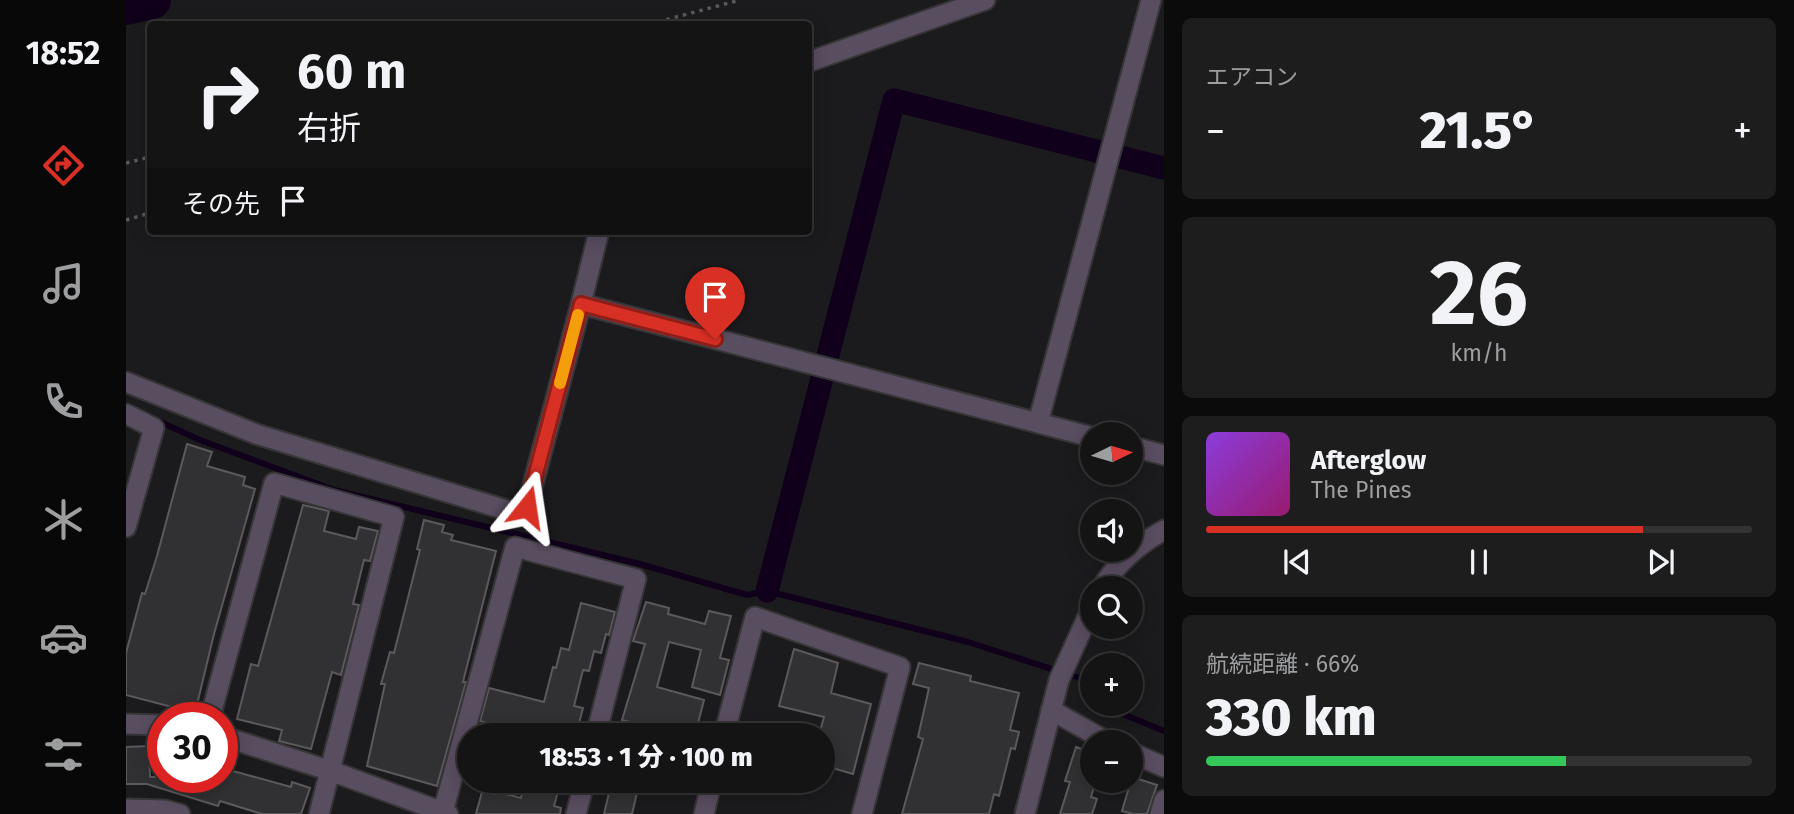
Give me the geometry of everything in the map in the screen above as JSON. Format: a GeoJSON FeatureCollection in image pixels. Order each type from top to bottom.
{"type":"FeatureCollection","features":[{"type":"Feature","properties":{"kind":"street"},"geometry":{"type":"LineString","coordinates":[[812,61],[985,0]]}},
{"type":"Feature","properties":{"kind":"street"},"geometry":{"type":"LineString","coordinates":[[1038,423],[1151,0]]}},
{"type":"Feature","properties":{"kind":"street"},"geometry":{"type":"LineString","coordinates":[[126,382],[256,434],[513,512],[527,507],[598,235]]}},
{"type":"Feature","properties":{"kind":"street"},"geometry":{"type":"LineString","coordinates":[[581,304],[1080,433]]}},
{"type":"Feature","properties":{"kind":"street"},"geometry":{"type":"LineString","coordinates":[[126,414],[154,428],[126,527]]}},
{"type":"Feature","properties":{"kind":"street"},"geometry":{"type":"LineString","coordinates":[[1143,449],[1164,454]]}},
{"type":"Feature","properties":{"kind":"street"},"geometry":{"type":"LineString","coordinates":[[214,702],[274,483],[394,517],[319,814]]}},
{"type":"Feature","properties":{"kind":"street"},"geometry":{"type":"LineString","coordinates":[[1108,576],[1147,540],[1164,530]]}},
{"type":"Feature","properties":{"kind":"street"},"geometry":{"type":"LineString","coordinates":[[469,723],[515,547],[636,579],[599,723]]}},
{"type":"Feature","properties":{"kind":"street"},"geometry":{"type":"LineString","coordinates":[[727,723],[755,617],[900,667],[862,814]]}},
{"type":"Feature","properties":{"kind":"street"},"geometry":{"type":"LineString","coordinates":[[1025,814],[1059,680],[1080,634]]}},
{"type":"Feature","properties":{"kind":"street"},"geometry":{"type":"LineString","coordinates":[[1051,710],[1087,730]]}},
{"type":"Feature","properties":{"kind":"street"},"geometry":{"type":"LineString","coordinates":[[126,724],[147,725]]}},
{"type":"Feature","properties":{"kind":"street"},"geometry":{"type":"LineString","coordinates":[[238,741],[331,771],[446,813],[457,771]]}},
{"type":"Feature","properties":{"kind":"street"},"geometry":{"type":"LineString","coordinates":[[1143,758],[1164,767]]}},
{"type":"Feature","properties":{"kind":"street"},"geometry":{"type":"LineString","coordinates":[[576,814],[582,793]]}},
{"type":"Feature","properties":{"kind":"street"},"geometry":{"type":"LineString","coordinates":[[704,814],[709,793]]}},
{"type":"Feature","properties":{"kind":"street"},"geometry":{"type":"LineString","coordinates":[[1160,814],[1164,800]]}},
{"type":"Feature","properties":{"kind":"street"},"geometry":{"type":"LineString","coordinates":[[126,809],[165,810],[180,814]]}},
{"type":"Feature","properties":{"kind":"path"},"geometry":{"type":"LineString","coordinates":[[661,21],[740,0]]}},
{"type":"Feature","properties":{"kind":"path"},"geometry":{"type":"LineString","coordinates":[[126,163],[147,158]]}},
{"type":"Feature","properties":{"kind":"path"},"geometry":{"type":"LineString","coordinates":[[126,220],[147,214]]}},
{"type":"Feature","properties":{"kind":"building"},"geometry":{"type":"Polygon","coordinates":[[[187,444],[212,452],[207,466],[245,477],[243,485],[255,489],[198,702],[153,702],[126,695],[126,653],[142,593],[145,594],[187,444]]]}},
{"type":"Feature","properties":{"kind":"building"},"geometry":{"type":"Polygon","coordinates":[[[303,505],[329,511],[324,531],[356,539],[359,527],[378,531],[370,561],[364,560],[353,604],[359,605],[341,675],[332,672],[311,749],[279,741],[282,730],[238,719],[251,664],[258,666],[303,505]]]}},
{"type":"Feature","properties":{"kind":"building"},"geometry":{"type":"Polygon","coordinates":[[[424,520],[444,525],[442,532],[453,535],[451,540],[496,551],[463,682],[466,682],[437,786],[367,766],[385,684],[381,684],[390,652],[394,653],[420,550],[417,549],[424,520]]]}},
{"type":"Feature","properties":{"kind":"building"},"geometry":{"type":"Polygon","coordinates":[[[646,602],[669,608],[668,614],[705,624],[709,611],[731,616],[720,658],[729,660],[720,695],[692,687],[701,650],[669,642],[657,687],[704,700],[698,723],[634,723],[622,720],[645,644],[633,641],[646,602]]]}},
{"type":"Feature","properties":{"kind":"building"},"geometry":{"type":"Polygon","coordinates":[[[581,603],[615,612],[601,653],[594,651],[589,671],[583,670],[574,706],[583,708],[579,723],[480,721],[489,688],[544,702],[561,648],[569,650],[581,603]]]}},
{"type":"Feature","properties":{"kind":"building"},"geometry":{"type":"Polygon","coordinates":[[[794,649],[838,663],[831,693],[871,704],[853,774],[835,769],[835,723],[822,723],[824,717],[779,706],[794,649]]]}},
{"type":"Feature","properties":{"kind":"building"},"geometry":{"type":"Polygon","coordinates":[[[919,663],[971,676],[970,681],[1019,693],[1010,730],[1019,732],[1015,749],[1011,748],[999,796],[994,794],[989,814],[902,814],[923,739],[918,737],[929,688],[913,684],[919,663]]]}},
{"type":"Feature","properties":{"kind":"building"},"geometry":{"type":"Polygon","coordinates":[[[147,746],[147,784],[126,784],[126,747],[147,746]]]}},
{"type":"Feature","properties":{"kind":"building"},"geometry":{"type":"Polygon","coordinates":[[[1076,747],[1080,748],[1080,793],[1092,793],[1091,797],[1097,799],[1092,814],[1060,814],[1070,782],[1065,781],[1076,747]]]}},
{"type":"Feature","properties":{"kind":"building"},"geometry":{"type":"Polygon","coordinates":[[[238,772],[291,787],[292,782],[310,788],[301,814],[262,814],[220,801],[218,806],[176,793],[238,793],[238,772]]]}},
{"type":"Feature","properties":{"kind":"building"},"geometry":{"type":"Polygon","coordinates":[[[1143,781],[1157,785],[1147,814],[1122,811],[1127,793],[1143,793],[1143,781]]]}},
{"type":"Feature","properties":{"kind":"building"},"geometry":{"type":"Polygon","coordinates":[[[482,793],[502,793],[521,798],[522,793],[558,793],[554,806],[561,808],[560,814],[476,814],[482,793]]]}},
{"type":"Feature","properties":{"kind":"building"},"geometry":{"type":"Polygon","coordinates":[[[609,793],[637,793],[632,814],[604,814],[609,793]]]}},
{"type":"Feature","properties":{"kind":"waterway"},"geometry":{"type":"LineString","coordinates":[[126,6],[152,0]]}},
{"type":"Feature","properties":{"kind":"waterway"},"geometry":{"type":"LineString","coordinates":[[767,591],[894,100],[1164,168]]}},
{"type":"Feature","properties":{"kind":"waterway"},"geometry":{"type":"LineString","coordinates":[[154,419],[200,440],[334,490],[640,564],[747,595],[767,591],[968,642],[1080,678]]}},
{"type":"Feature","properties":{"kind":"waterway"},"geometry":{"type":"LineString","coordinates":[[1127,716],[1164,731]]}},
{"type":"Feature","properties":{"kind":"slow traffic"},"geometry":{"type":"LineString","coordinates":[[560,383],[578,315]]}},
{"type":"Feature","properties":{"kind":"route"},"geometry":{"type":"LineString","coordinates":[[527,507],[581,304],[715,339]]}}]}
